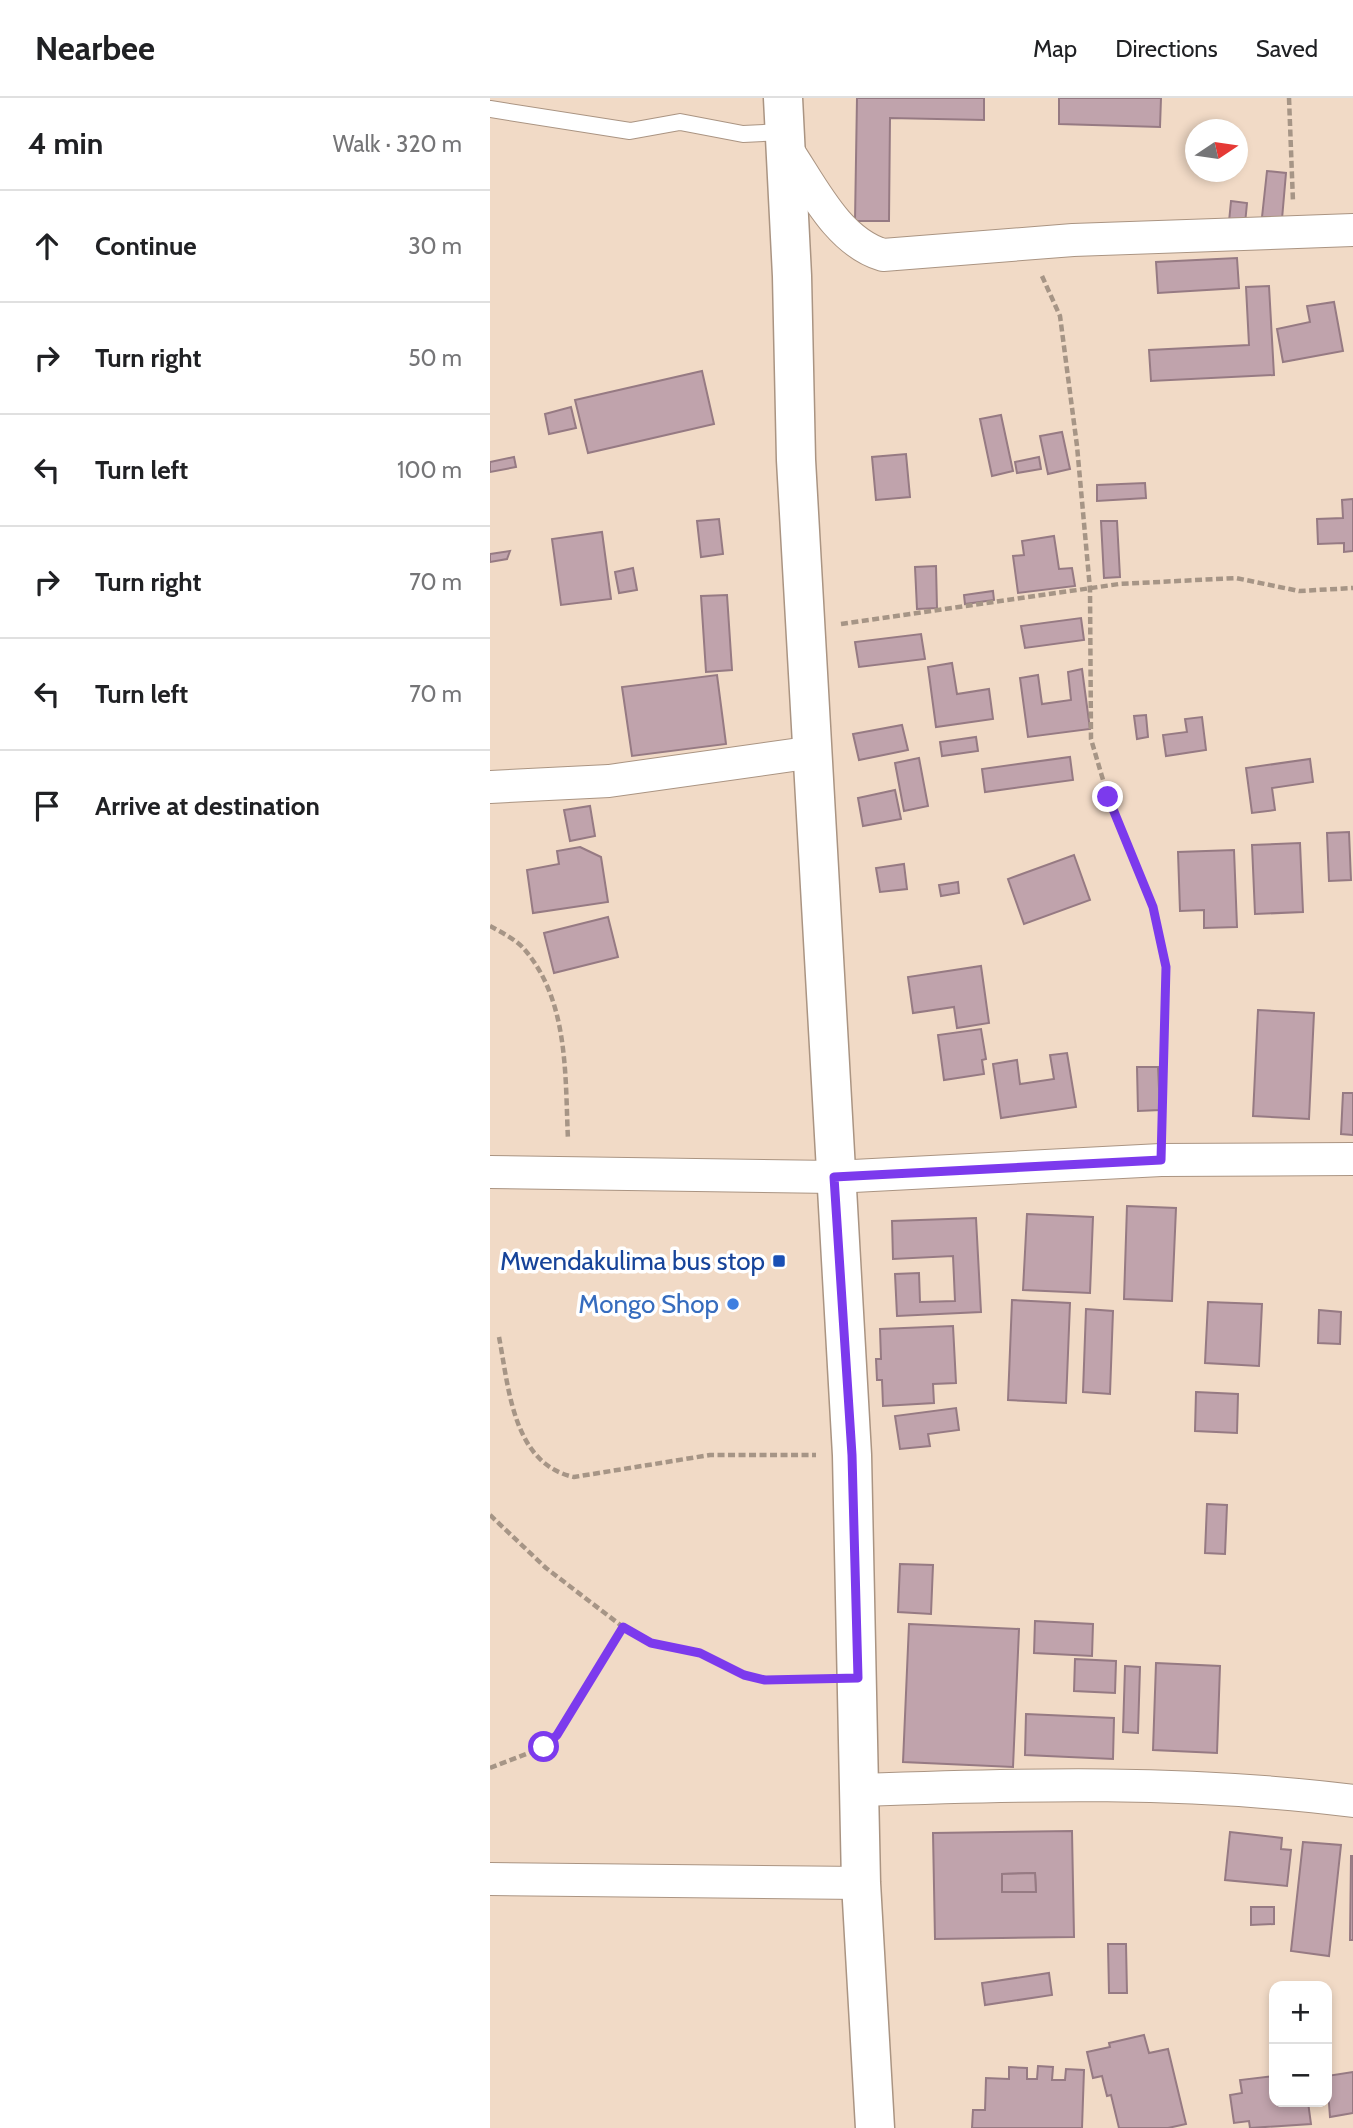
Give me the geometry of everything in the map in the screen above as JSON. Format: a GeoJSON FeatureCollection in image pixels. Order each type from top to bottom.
{"type":"FeatureCollection","features":[{"type":"Feature","properties":{"kind":"street"},"geometry":{"type":"LineString","coordinates":[[784,125],[845,233],[872,252],[883,255],[1199,233],[1353,230]]}},
{"type":"Feature","properties":{"kind":"street"},"geometry":{"type":"LineString","coordinates":[[784,125],[792,276],[796,460],[808,629],[834,1177],[852,1455],[861,1883],[876,2128]]}},
{"type":"Feature","properties":{"kind":"street"},"geometry":{"type":"LineString","coordinates":[[490,787],[609,781],[814,752]]}},
{"type":"Feature","properties":{"kind":"street"},"geometry":{"type":"LineString","coordinates":[[490,1172],[834,1177],[1161,1160],[1353,1159]]}},
{"type":"Feature","properties":{"kind":"street"},"geometry":{"type":"LineString","coordinates":[[861,1790],[1053,1783],[1283,1793],[1353,1801]]}},
{"type":"Feature","properties":{"kind":"street"},"geometry":{"type":"LineString","coordinates":[[490,1879],[861,1883]]}},
{"type":"Feature","properties":{"kind":"lane"},"geometry":{"type":"LineString","coordinates":[[490,110],[630,131],[680,122],[743,134],[784,125]]}},
{"type":"Feature","properties":{"kind":"path"},"geometry":{"type":"LineString","coordinates":[[1289,98],[1294,232]]}},
{"type":"Feature","properties":{"kind":"path"},"geometry":{"type":"LineString","coordinates":[[1027,244],[1060,316],[1066,348],[1090,589],[1091,739],[1108,797],[1153,907],[1166,967],[1161,1160]]}},
{"type":"Feature","properties":{"kind":"path"},"geometry":{"type":"LineString","coordinates":[[808,629],[1090,589],[1236,578],[1299,591],[1353,588]]}},
{"type":"Feature","properties":{"kind":"path"},"geometry":{"type":"LineString","coordinates":[[490,926],[524,948],[549,989],[558,1015],[566,1088],[569,1172]]}},
{"type":"Feature","properties":{"kind":"path"},"geometry":{"type":"LineString","coordinates":[[499,1337],[521,1433],[540,1462],[555,1473],[574,1477],[710,1455],[852,1455]]}},
{"type":"Feature","properties":{"kind":"path"},"geometry":{"type":"LineString","coordinates":[[490,1515],[546,1568],[623,1627],[651,1643],[700,1653],[744,1675],[765,1680],[858,1678]]}},
{"type":"Feature","properties":{"kind":"path"},"geometry":{"type":"LineString","coordinates":[[490,1768],[544,1747],[557,1735],[623,1627]]}},
{"type":"Feature","properties":{"kind":"building"},"geometry":{"type":"Polygon","coordinates":[[[857,98],[984,98],[984,120],[890,118],[889,221],[855,221],[857,98]]]}},
{"type":"Feature","properties":{"kind":"building"},"geometry":{"type":"Polygon","coordinates":[[[1059,98],[1161,98],[1160,127],[1059,124],[1059,98]]]}},
{"type":"Feature","properties":{"kind":"building"},"geometry":{"type":"Polygon","coordinates":[[[1267,171],[1286,173],[1282,219],[1262,217],[1267,171]]]}},
{"type":"Feature","properties":{"kind":"building"},"geometry":{"type":"Polygon","coordinates":[[[1231,201],[1247,203],[1245,224],[1229,222],[1231,201]]]}},
{"type":"Feature","properties":{"kind":"building"},"geometry":{"type":"Polygon","coordinates":[[[1237,258],[1239,288],[1158,293],[1156,262],[1237,258]]]}},
{"type":"Feature","properties":{"kind":"building"},"geometry":{"type":"Polygon","coordinates":[[[1269,286],[1274,375],[1151,381],[1149,350],[1249,345],[1246,287],[1269,286]]]}},
{"type":"Feature","properties":{"kind":"building"},"geometry":{"type":"Polygon","coordinates":[[[1334,302],[1343,351],[1283,362],[1277,329],[1310,322],[1307,306],[1334,302]]]}},
{"type":"Feature","properties":{"kind":"building"},"geometry":{"type":"Polygon","coordinates":[[[702,371],[714,424],[588,453],[575,400],[702,371]]]}},
{"type":"Feature","properties":{"kind":"building"},"geometry":{"type":"Polygon","coordinates":[[[571,407],[576,428],[549,434],[545,414],[571,407]]]}},
{"type":"Feature","properties":{"kind":"building"},"geometry":{"type":"Polygon","coordinates":[[[1001,415],[1013,471],[992,476],[980,419],[1001,415]]]}},
{"type":"Feature","properties":{"kind":"building"},"geometry":{"type":"Polygon","coordinates":[[[1062,432],[1070,469],[1048,474],[1040,436],[1062,432]]]}},
{"type":"Feature","properties":{"kind":"building"},"geometry":{"type":"Polygon","coordinates":[[[906,454],[910,497],[876,500],[872,457],[906,454]]]}},
{"type":"Feature","properties":{"kind":"building"},"geometry":{"type":"Polygon","coordinates":[[[514,457],[516,467],[490,472],[490,462],[514,457]]]}},
{"type":"Feature","properties":{"kind":"building"},"geometry":{"type":"Polygon","coordinates":[[[1039,457],[1041,469],[1017,473],[1015,462],[1039,457]]]}},
{"type":"Feature","properties":{"kind":"building"},"geometry":{"type":"Polygon","coordinates":[[[1145,483],[1146,498],[1097,501],[1097,485],[1145,483]]]}},
{"type":"Feature","properties":{"kind":"building"},"geometry":{"type":"Polygon","coordinates":[[[1353,499],[1353,551],[1344,552],[1344,543],[1318,544],[1317,519],[1343,518],[1342,500],[1353,499]]]}},
{"type":"Feature","properties":{"kind":"building"},"geometry":{"type":"Polygon","coordinates":[[[719,519],[723,554],[701,557],[697,521],[719,519]]]}},
{"type":"Feature","properties":{"kind":"building"},"geometry":{"type":"Polygon","coordinates":[[[1101,521],[1117,521],[1120,577],[1104,578],[1101,521]]]}},
{"type":"Feature","properties":{"kind":"building"},"geometry":{"type":"Polygon","coordinates":[[[602,532],[611,599],[561,605],[552,539],[602,532]]]}},
{"type":"Feature","properties":{"kind":"building"},"geometry":{"type":"Polygon","coordinates":[[[1054,536],[1059,569],[1072,568],[1075,586],[1018,593],[1013,556],[1024,555],[1022,541],[1054,536]]]}},
{"type":"Feature","properties":{"kind":"building"},"geometry":{"type":"Polygon","coordinates":[[[510,551],[507,559],[490,562],[490,554],[510,551]]]}},
{"type":"Feature","properties":{"kind":"building"},"geometry":{"type":"Polygon","coordinates":[[[936,566],[937,608],[917,609],[915,567],[936,566]]]}},
{"type":"Feature","properties":{"kind":"building"},"geometry":{"type":"Polygon","coordinates":[[[633,568],[637,590],[619,593],[615,572],[633,568]]]}},
{"type":"Feature","properties":{"kind":"building"},"geometry":{"type":"Polygon","coordinates":[[[993,591],[994,600],[965,604],[964,595],[993,591]]]}},
{"type":"Feature","properties":{"kind":"building"},"geometry":{"type":"Polygon","coordinates":[[[727,595],[732,670],[706,672],[701,596],[727,595]]]}},
{"type":"Feature","properties":{"kind":"building"},"geometry":{"type":"Polygon","coordinates":[[[1081,618],[1084,640],[1025,648],[1021,626],[1081,618]]]}},
{"type":"Feature","properties":{"kind":"building"},"geometry":{"type":"Polygon","coordinates":[[[921,634],[925,659],[859,667],[855,642],[921,634]]]}},
{"type":"Feature","properties":{"kind":"building"},"geometry":{"type":"Polygon","coordinates":[[[952,663],[957,694],[989,689],[993,719],[936,727],[928,667],[952,663]]]}},
{"type":"Feature","properties":{"kind":"building"},"geometry":{"type":"Polygon","coordinates":[[[1082,669],[1090,729],[1028,737],[1020,678],[1038,675],[1042,704],[1071,700],[1068,672],[1082,669]]]}},
{"type":"Feature","properties":{"kind":"building"},"geometry":{"type":"Polygon","coordinates":[[[717,675],[726,744],[632,756],[622,687],[717,675]]]}},
{"type":"Feature","properties":{"kind":"building"},"geometry":{"type":"Polygon","coordinates":[[[1146,715],[1148,737],[1137,739],[1134,716],[1146,715]]]}},
{"type":"Feature","properties":{"kind":"building"},"geometry":{"type":"Polygon","coordinates":[[[1202,717],[1206,750],[1166,756],[1163,735],[1187,732],[1185,719],[1202,717]]]}},
{"type":"Feature","properties":{"kind":"building"},"geometry":{"type":"Polygon","coordinates":[[[902,725],[908,750],[859,760],[853,734],[902,725]]]}},
{"type":"Feature","properties":{"kind":"building"},"geometry":{"type":"Polygon","coordinates":[[[976,737],[978,751],[942,756],[940,742],[976,737]]]}},
{"type":"Feature","properties":{"kind":"building"},"geometry":{"type":"Polygon","coordinates":[[[1070,757],[1073,780],[985,792],[982,769],[1070,757]]]}},
{"type":"Feature","properties":{"kind":"building"},"geometry":{"type":"Polygon","coordinates":[[[919,758],[928,806],[904,811],[895,763],[919,758]]]}},
{"type":"Feature","properties":{"kind":"building"},"geometry":{"type":"Polygon","coordinates":[[[1310,759],[1313,782],[1272,788],[1275,810],[1252,813],[1246,768],[1310,759]]]}},
{"type":"Feature","properties":{"kind":"building"},"geometry":{"type":"Polygon","coordinates":[[[895,790],[901,819],[863,826],[858,798],[895,790]]]}},
{"type":"Feature","properties":{"kind":"building"},"geometry":{"type":"Polygon","coordinates":[[[590,806],[595,836],[570,841],[564,810],[590,806]]]}},
{"type":"Feature","properties":{"kind":"building"},"geometry":{"type":"Polygon","coordinates":[[[1349,832],[1351,880],[1329,881],[1327,833],[1349,832]]]}},
{"type":"Feature","properties":{"kind":"building"},"geometry":{"type":"Polygon","coordinates":[[[1300,843],[1303,912],[1255,914],[1252,845],[1300,843]]]}},
{"type":"Feature","properties":{"kind":"building"},"geometry":{"type":"Polygon","coordinates":[[[580,847],[601,857],[608,902],[533,913],[527,870],[559,864],[557,851],[580,847]]]}},
{"type":"Feature","properties":{"kind":"building"},"geometry":{"type":"Polygon","coordinates":[[[1234,850],[1237,927],[1204,928],[1204,910],[1180,911],[1178,852],[1234,850]]]}},
{"type":"Feature","properties":{"kind":"building"},"geometry":{"type":"Polygon","coordinates":[[[1074,855],[1090,900],[1024,924],[1008,879],[1074,855]]]}},
{"type":"Feature","properties":{"kind":"building"},"geometry":{"type":"Polygon","coordinates":[[[904,864],[907,889],[880,892],[876,868],[904,864]]]}},
{"type":"Feature","properties":{"kind":"building"},"geometry":{"type":"Polygon","coordinates":[[[958,882],[959,893],[941,896],[939,885],[958,882]]]}},
{"type":"Feature","properties":{"kind":"building"},"geometry":{"type":"Polygon","coordinates":[[[608,917],[618,957],[554,973],[544,933],[608,917]]]}},
{"type":"Feature","properties":{"kind":"building"},"geometry":{"type":"Polygon","coordinates":[[[981,966],[989,1023],[957,1028],[954,1007],[913,1013],[908,977],[981,966]]]}},
{"type":"Feature","properties":{"kind":"building"},"geometry":{"type":"Polygon","coordinates":[[[1258,1010],[1314,1013],[1309,1119],[1253,1116],[1258,1010]]]}},
{"type":"Feature","properties":{"kind":"building"},"geometry":{"type":"Polygon","coordinates":[[[981,1029],[986,1059],[982,1060],[984,1074],[944,1080],[938,1035],[981,1029]]]}},
{"type":"Feature","properties":{"kind":"building"},"geometry":{"type":"Polygon","coordinates":[[[1067,1053],[1076,1107],[1001,1118],[993,1064],[1017,1060],[1020,1084],[1054,1079],[1050,1055],[1067,1053]]]}},
{"type":"Feature","properties":{"kind":"building"},"geometry":{"type":"Polygon","coordinates":[[[1137,1067],[1158,1067],[1160,1110],[1138,1111],[1137,1067]]]}},
{"type":"Feature","properties":{"kind":"building"},"geometry":{"type":"Polygon","coordinates":[[[1343,1093],[1353,1093],[1353,1135],[1341,1134],[1343,1093]]]}},
{"type":"Feature","properties":{"kind":"building"},"geometry":{"type":"Polygon","coordinates":[[[1127,1206],[1176,1208],[1172,1301],[1124,1299],[1127,1206]]]}},
{"type":"Feature","properties":{"kind":"building"},"geometry":{"type":"Polygon","coordinates":[[[1027,1214],[1093,1217],[1090,1293],[1023,1290],[1027,1214]]]}},
{"type":"Feature","properties":{"kind":"building"},"geometry":{"type":"Polygon","coordinates":[[[976,1218],[981,1312],[897,1316],[895,1274],[919,1273],[920,1302],[955,1301],[953,1256],[893,1259],[892,1221],[976,1218]]]}},
{"type":"Feature","properties":{"kind":"building"},"geometry":{"type":"Polygon","coordinates":[[[1012,1300],[1070,1303],[1066,1403],[1008,1400],[1012,1300]]]}},
{"type":"Feature","properties":{"kind":"building"},"geometry":{"type":"Polygon","coordinates":[[[1208,1302],[1262,1304],[1259,1366],[1205,1363],[1208,1302]]]}},
{"type":"Feature","properties":{"kind":"building"},"geometry":{"type":"Polygon","coordinates":[[[1086,1309],[1113,1311],[1110,1394],[1083,1392],[1086,1309]]]}},
{"type":"Feature","properties":{"kind":"building"},"geometry":{"type":"Polygon","coordinates":[[[1319,1310],[1341,1312],[1340,1344],[1318,1343],[1319,1310]]]}},
{"type":"Feature","properties":{"kind":"building"},"geometry":{"type":"Polygon","coordinates":[[[953,1326],[956,1383],[933,1384],[934,1403],[883,1406],[882,1380],[877,1380],[876,1359],[881,1359],[880,1329],[953,1326]]]}},
{"type":"Feature","properties":{"kind":"building"},"geometry":{"type":"Polygon","coordinates":[[[1196,1392],[1238,1394],[1237,1433],[1195,1431],[1196,1392]]]}},
{"type":"Feature","properties":{"kind":"building"},"geometry":{"type":"Polygon","coordinates":[[[956,1408],[959,1430],[928,1434],[930,1446],[900,1449],[895,1416],[956,1408]]]}},
{"type":"Feature","properties":{"kind":"building"},"geometry":{"type":"Polygon","coordinates":[[[1207,1504],[1227,1505],[1225,1554],[1205,1553],[1207,1504]]]}},
{"type":"Feature","properties":{"kind":"building"},"geometry":{"type":"Polygon","coordinates":[[[900,1564],[933,1565],[931,1614],[898,1612],[900,1564]]]}},
{"type":"Feature","properties":{"kind":"building"},"geometry":{"type":"Polygon","coordinates":[[[1035,1621],[1093,1624],[1092,1656],[1034,1653],[1035,1621]]]}},
{"type":"Feature","properties":{"kind":"building"},"geometry":{"type":"Polygon","coordinates":[[[909,1624],[1019,1629],[1013,1767],[903,1762],[909,1624]]]}},
{"type":"Feature","properties":{"kind":"building"},"geometry":{"type":"Polygon","coordinates":[[[1075,1659],[1116,1661],[1115,1693],[1074,1691],[1075,1659]]]}},
{"type":"Feature","properties":{"kind":"building"},"geometry":{"type":"Polygon","coordinates":[[[1156,1663],[1220,1666],[1217,1753],[1153,1750],[1156,1663]]]}},
{"type":"Feature","properties":{"kind":"building"},"geometry":{"type":"Polygon","coordinates":[[[1125,1666],[1140,1667],[1138,1733],[1123,1732],[1125,1666]]]}},
{"type":"Feature","properties":{"kind":"building"},"geometry":{"type":"Polygon","coordinates":[[[1026,1714],[1114,1718],[1113,1759],[1025,1755],[1026,1714]]]}},
{"type":"Feature","properties":{"kind":"building"},"geometry":{"type":"Polygon","coordinates":[[[1072,1831],[1074,1937],[935,1939],[933,1833],[1072,1831]],[[1035,1873],[1002,1874],[1002,1892],[1036,1892],[1035,1873]]]}},
{"type":"Feature","properties":{"kind":"building"},"geometry":{"type":"Polygon","coordinates":[[[1230,1832],[1282,1838],[1281,1849],[1291,1850],[1287,1886],[1225,1880],[1230,1832]]]}},
{"type":"Feature","properties":{"kind":"building"},"geometry":{"type":"Polygon","coordinates":[[[1303,1842],[1341,1845],[1329,1956],[1291,1951],[1303,1842]]]}},
{"type":"Feature","properties":{"kind":"building"},"geometry":{"type":"Polygon","coordinates":[[[1353,1856],[1353,1940],[1350,1940],[1353,1856]]]}},
{"type":"Feature","properties":{"kind":"building"},"geometry":{"type":"Polygon","coordinates":[[[1035,1873],[1036,1892],[1002,1892],[1002,1874],[1035,1873]]]}},
{"type":"Feature","properties":{"kind":"building"},"geometry":{"type":"Polygon","coordinates":[[[1251,1907],[1274,1907],[1274,1924],[1251,1925],[1251,1907]]]}},
{"type":"Feature","properties":{"kind":"building"},"geometry":{"type":"Polygon","coordinates":[[[1108,1944],[1126,1944],[1127,1993],[1109,1993],[1108,1944]]]}},
{"type":"Feature","properties":{"kind":"building"},"geometry":{"type":"Polygon","coordinates":[[[1049,1973],[1052,1995],[985,2005],[982,1983],[1049,1973]]]}},
{"type":"Feature","properties":{"kind":"building"},"geometry":{"type":"Polygon","coordinates":[[[1144,2035],[1149,2053],[1168,2049],[1186,2124],[1168,2128],[1119,2128],[1111,2095],[1107,2096],[1102,2076],[1093,2078],[1087,2052],[1110,2047],[1109,2043],[1144,2035]]]}},
{"type":"Feature","properties":{"kind":"building"},"geometry":{"type":"Polygon","coordinates":[[[1038,2066],[1053,2067],[1052,2080],[1065,2080],[1066,2069],[1084,2070],[1082,2128],[972,2128],[973,2110],[985,2110],[986,2078],[1009,2079],[1009,2067],[1027,2068],[1027,2079],[1037,2079],[1038,2066]]]}},
{"type":"Feature","properties":{"kind":"building"},"geometry":{"type":"Polygon","coordinates":[[[1353,2072],[1353,2113],[1330,2117],[1332,2075],[1353,2072]]]}},
{"type":"Feature","properties":{"kind":"building"},"geometry":{"type":"Polygon","coordinates":[[[1269,2077],[1269,2107],[1309,2107],[1311,2124],[1250,2128],[1249,2121],[1234,2123],[1230,2095],[1242,2093],[1240,2080],[1269,2077]]]}},
{"type":"Feature","properties":{"kind":"place","name":"Mwendakulima bus stop"},"geometry":{"type":"Point","coordinates":[779,1261]}},
{"type":"Feature","properties":{"kind":"place","name":"Mongo Shop"},"geometry":{"type":"Point","coordinates":[733,1304]}},
{"type":"Feature","properties":{"kind":"route"},"geometry":{"type":"LineString","coordinates":[[544,1747],[557,1735],[582,1696],[602,1657],[623,1627],[651,1643],[700,1653],[744,1675],[765,1680],[858,1678],[852,1455],[834,1177],[1161,1160],[1166,967],[1153,907],[1108,797]]}}]}
